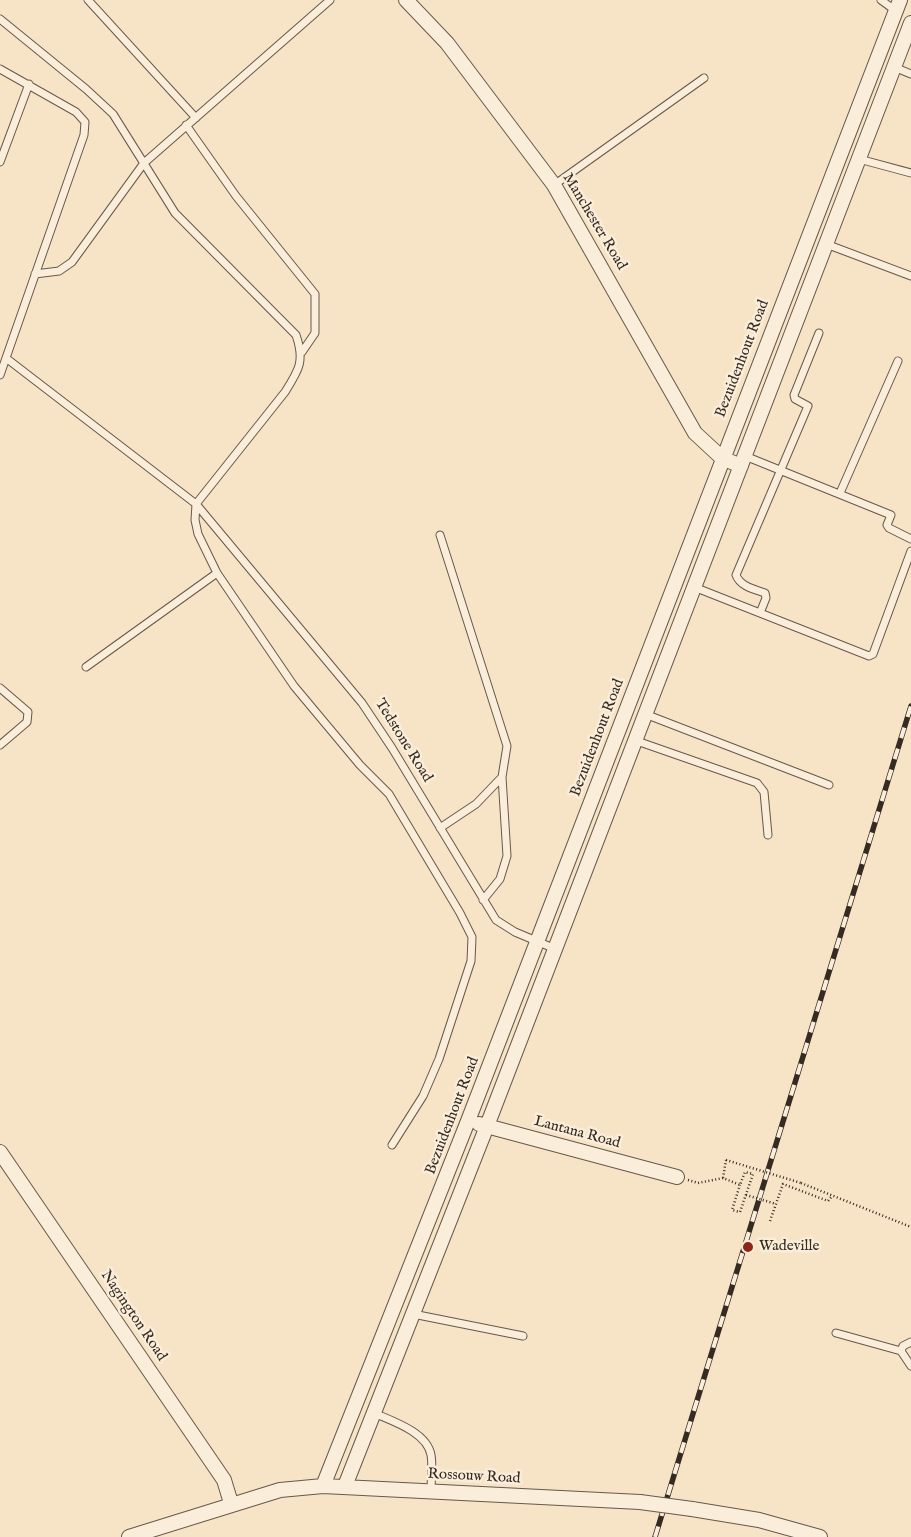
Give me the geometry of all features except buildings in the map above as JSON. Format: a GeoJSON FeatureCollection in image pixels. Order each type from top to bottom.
{"type":"FeatureCollection","features":[{"type":"Feature","properties":{"kind":"street","name":"Manchester Road"},"geometry":{"type":"LineString","coordinates":[[406,0],[447,43],[554,185],[695,433],[722,458],[743,461]]}},
{"type":"Feature","properties":{"kind":"street","name":"Bezuidenhout Road"},"geometry":{"type":"LineString","coordinates":[[323,1486],[468,1121],[898,5]]}},
{"type":"Feature","properties":{"kind":"street"},"geometry":{"type":"LineString","coordinates":[[345,1486],[487,1126],[633,742],[911,23]]}},
{"type":"Feature","properties":{"kind":"street"},"geometry":{"type":"LineString","coordinates":[[876,61],[894,67]]}},
{"type":"Feature","properties":{"kind":"street"},"geometry":{"type":"LineString","coordinates":[[846,140],[861,153]]}},
{"type":"Feature","properties":{"kind":"street"},"geometry":{"type":"LineString","coordinates":[[806,243],[825,247]]}},
{"type":"Feature","properties":{"kind":"street"},"geometry":{"type":"LineString","coordinates":[[673,588],[692,591]]}},
{"type":"Feature","properties":{"kind":"street"},"geometry":{"type":"LineString","coordinates":[[615,738],[633,742]]}},
{"type":"Feature","properties":{"kind":"street"},"geometry":{"type":"LineString","coordinates":[[518,991],[535,997]]}},
{"type":"Feature","properties":{"kind":"street","name":"Lantana Road"},"geometry":{"type":"LineString","coordinates":[[468,1121],[677,1177]]}},
{"type":"Feature","properties":{"kind":"street","name":"Nagington Road"},"geometry":{"type":"LineString","coordinates":[[0,1152],[224,1480],[232,1503]]}},
{"type":"Feature","properties":{"kind":"street"},"geometry":{"type":"LineString","coordinates":[[394,1308],[413,1314]]}},
{"type":"Feature","properties":{"kind":"street","name":"Rossouw Road"},"geometry":{"type":"LineString","coordinates":[[129,1537],[232,1503],[280,1490],[323,1486],[640,1502],[759,1520],[820,1537]]}},
{"type":"Feature","properties":{"kind":"lane"},"geometry":{"type":"LineString","coordinates":[[88,0],[196,118]]}},
{"type":"Feature","properties":{"kind":"lane"},"geometry":{"type":"LineString","coordinates":[[36,274],[59,271],[72,262],[144,163],[330,0]]}},
{"type":"Feature","properties":{"kind":"lane"},"geometry":{"type":"LineString","coordinates":[[881,0],[898,5]]}},
{"type":"Feature","properties":{"kind":"lane"},"geometry":{"type":"LineString","coordinates":[[0,19],[86,89],[113,114],[155,184],[175,213],[296,335],[302,352]]}},
{"type":"Feature","properties":{"kind":"lane"},"geometry":{"type":"LineString","coordinates":[[894,67],[911,74]]}},
{"type":"Feature","properties":{"kind":"lane"},"geometry":{"type":"LineString","coordinates":[[0,69],[76,112],[85,122],[84,135],[0,375]]}},
{"type":"Feature","properties":{"kind":"lane"},"geometry":{"type":"LineString","coordinates":[[554,185],[704,78]]}},
{"type":"Feature","properties":{"kind":"lane"},"geometry":{"type":"LineString","coordinates":[[0,162],[29,84]]}},
{"type":"Feature","properties":{"kind":"lane"},"geometry":{"type":"LineString","coordinates":[[186,125],[236,196],[315,294],[315,333],[302,352],[296,374],[285,392],[196,504],[194,520],[198,534],[216,573],[294,686],[360,765],[389,794],[460,913],[472,937],[472,961],[439,1059],[423,1096],[392,1145]]}},
{"type":"Feature","properties":{"kind":"lane"},"geometry":{"type":"LineString","coordinates":[[861,153],[911,173]]}},
{"type":"Feature","properties":{"kind":"lane"},"geometry":{"type":"LineString","coordinates":[[825,247],[911,276]]}},
{"type":"Feature","properties":{"kind":"lane"},"geometry":{"type":"LineString","coordinates":[[760,613],[766,598],[764,593],[738,581],[736,575],[779,470],[808,406],[795,399],[794,395],[819,333]]}},
{"type":"Feature","properties":{"kind":"lane","name":"Tedstone Road"},"geometry":{"type":"LineString","coordinates":[[6,358],[196,504],[228,540],[362,703],[392,748],[496,920],[516,932],[554,948]]}},
{"type":"Feature","properties":{"kind":"lane"},"geometry":{"type":"LineString","coordinates":[[840,493],[898,361]]}},
{"type":"Feature","properties":{"kind":"lane"},"geometry":{"type":"LineString","coordinates":[[743,461],[779,470],[891,515],[887,525],[888,528],[911,539]]}},
{"type":"Feature","properties":{"kind":"lane"},"geometry":{"type":"LineString","coordinates":[[440,535],[507,746],[502,777],[507,856],[500,879],[483,900]]}},
{"type":"Feature","properties":{"kind":"lane"},"geometry":{"type":"LineString","coordinates":[[692,591],[760,613],[869,656],[873,654],[911,550]]}},
{"type":"Feature","properties":{"kind":"lane"},"geometry":{"type":"LineString","coordinates":[[86,667],[216,573]]}},
{"type":"Feature","properties":{"kind":"lane"},"geometry":{"type":"LineString","coordinates":[[0,688],[28,712],[29,717],[27,722],[0,745]]}},
{"type":"Feature","properties":{"kind":"lane"},"geometry":{"type":"LineString","coordinates":[[644,714],[829,785]]}},
{"type":"Feature","properties":{"kind":"lane"},"geometry":{"type":"LineString","coordinates":[[633,742],[757,783],[764,792],[768,835]]}},
{"type":"Feature","properties":{"kind":"lane"},"geometry":{"type":"LineString","coordinates":[[440,828],[476,804],[502,777]]}},
{"type":"Feature","properties":{"kind":"lane"},"geometry":{"type":"LineString","coordinates":[[413,1314],[523,1336]]}},
{"type":"Feature","properties":{"kind":"lane"},"geometry":{"type":"LineString","coordinates":[[836,1333],[901,1352],[911,1366]]}},
{"type":"Feature","properties":{"kind":"lane"},"geometry":{"type":"LineString","coordinates":[[901,1352],[904,1346],[911,1342]]}},
{"type":"Feature","properties":{"kind":"lane"},"geometry":{"type":"LineString","coordinates":[[374,1413],[408,1428],[429,1448],[432,1458],[431,1490]]}},
{"type":"Feature","properties":{"kind":"path"},"geometry":{"type":"LineString","coordinates":[[723,1178],[726,1160],[801,1183],[911,1227]]}},
{"type":"Feature","properties":{"kind":"path"},"geometry":{"type":"LineString","coordinates":[[744,1172],[753,1174],[746,1195],[740,1212],[732,1210],[744,1172]]}},
{"type":"Feature","properties":{"kind":"path"},"geometry":{"type":"LineString","coordinates":[[677,1177],[698,1182],[723,1178],[740,1184]]}},
{"type":"Feature","properties":{"kind":"path"},"geometry":{"type":"LineString","coordinates":[[770,1221],[783,1184],[828,1201],[832,1196]]}},
{"type":"Feature","properties":{"kind":"path"},"geometry":{"type":"LineString","coordinates":[[746,1195],[776,1204]]}},
{"type":"Feature","properties":{"kind":"railway"},"geometry":{"type":"LineString","coordinates":[[655,1537],[911,706]]}},
{"type":"Feature","properties":{"kind":"place","name":"Wadeville"},"geometry":{"type":"Point","coordinates":[748,1247]}}]}
